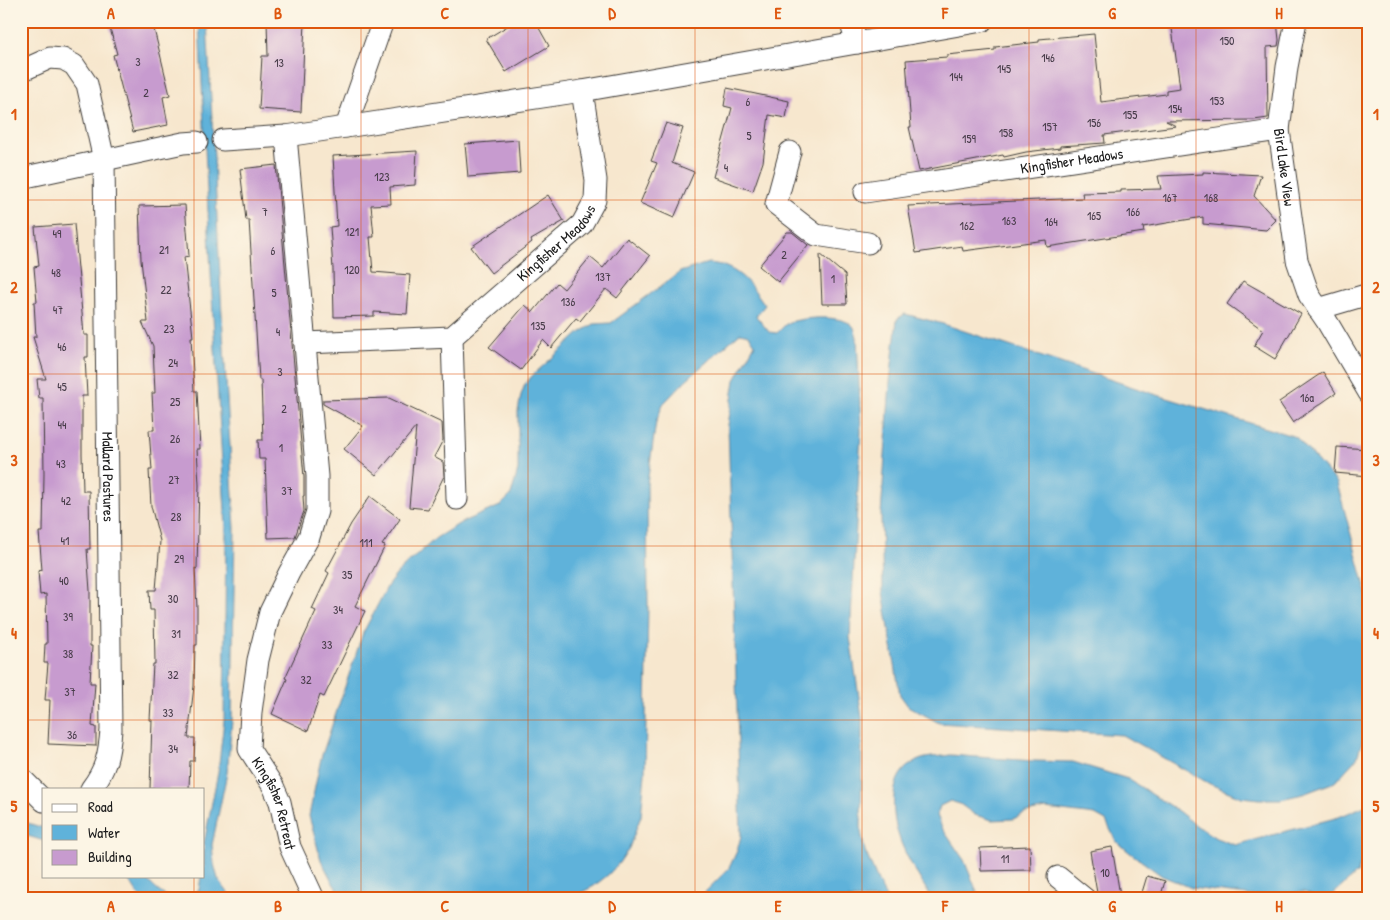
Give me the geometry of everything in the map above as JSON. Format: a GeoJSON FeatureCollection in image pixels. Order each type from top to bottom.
{"type":"FeatureCollection","features":[{"type":"Feature","properties":{"kind":"street"},"geometry":{"type":"LineString","coordinates":[[346,127],[383,21]]}},
{"type":"Feature","properties":{"kind":"street"},"geometry":{"type":"LineString","coordinates":[[850,21],[857,43]]}},
{"type":"Feature","properties":{"kind":"street"},"geometry":{"type":"LineString","coordinates":[[223,140],[286,136],[582,91],[982,21]]}},
{"type":"Feature","properties":{"kind":"street","name":"Bird Lake View"},"geometry":{"type":"LineString","coordinates":[[1296,21],[1287,67],[1279,130],[1297,260],[1309,295],[1369,393]]}},
{"type":"Feature","properties":{"kind":"street","name":"Mallard Pastures"},"geometry":{"type":"LineString","coordinates":[[21,71],[50,58],[63,60],[74,65],[87,84],[104,160],[111,730],[108,757],[101,776],[92,788]]}},
{"type":"Feature","properties":{"kind":"street","name":"Kingfisher Meadows"},"geometry":{"type":"LineString","coordinates":[[452,337],[582,224],[590,213],[595,200],[596,180],[582,91]]}},
{"type":"Feature","properties":{"kind":"street","name":"Kingfisher Meadows"},"geometry":{"type":"LineString","coordinates":[[865,192],[1279,130]]}},
{"type":"Feature","properties":{"kind":"street"},"geometry":{"type":"LineString","coordinates":[[286,136],[305,343],[452,337],[457,499]]}},
{"type":"Feature","properties":{"kind":"street"},"geometry":{"type":"LineString","coordinates":[[21,178],[183,142],[197,142]]}},
{"type":"Feature","properties":{"kind":"street"},"geometry":{"type":"LineString","coordinates":[[790,152],[776,204],[816,235],[868,243]]}},
{"type":"Feature","properties":{"kind":"street"},"geometry":{"type":"LineString","coordinates":[[1318,309],[1369,294]]}},
{"type":"Feature","properties":{"kind":"street","name":"Kingfisher Retreat"},"geometry":{"type":"LineString","coordinates":[[305,343],[317,476],[317,511],[309,537],[270,612],[258,660],[251,712],[249,749],[273,786],[280,802],[290,847],[314,899]]}},
{"type":"Feature","properties":{"kind":"street"},"geometry":{"type":"LineString","coordinates":[[21,778],[42,799]]}},
{"type":"Feature","properties":{"kind":"street"},"geometry":{"type":"LineString","coordinates":[[1058,877],[1085,899]]}},
{"type":"Feature","properties":{"kind":"water"},"geometry":{"type":"Polygon","coordinates":[[[199,21],[207,21],[235,528],[232,721],[227,773],[212,845],[218,879],[235,899],[141,899],[127,878],[146,878],[162,894],[175,898],[199,890],[201,878],[205,878],[205,838],[218,772],[224,720],[226,528],[213,316],[199,21]]]}},
{"type":"Feature","properties":{"kind":"water"},"geometry":{"type":"Polygon","coordinates":[[[708,263],[718,264],[735,271],[754,289],[765,305],[756,316],[769,332],[777,333],[786,324],[800,320],[830,318],[847,322],[853,326],[857,337],[861,431],[850,637],[862,718],[861,832],[865,851],[887,899],[698,899],[729,868],[737,851],[741,836],[728,425],[735,380],[755,344],[749,335],[740,333],[686,380],[663,404],[656,422],[647,484],[648,604],[645,774],[641,816],[629,848],[619,863],[594,886],[569,899],[346,899],[334,885],[321,860],[309,816],[321,758],[363,633],[388,585],[400,570],[436,538],[462,522],[500,506],[511,495],[518,470],[518,411],[521,395],[525,384],[534,374],[581,332],[594,324],[611,323],[680,272],[708,263]]]}},
{"type":"Feature","properties":{"kind":"water"},"geometry":{"type":"Polygon","coordinates":[[[905,314],[943,324],[1154,394],[1296,437],[1337,483],[1369,601],[1369,718],[1357,758],[1335,782],[1303,794],[1281,799],[1241,797],[1210,784],[1122,735],[939,723],[908,706],[900,695],[883,592],[881,515],[890,382],[897,319],[905,314]]]}},
{"type":"Feature","properties":{"kind":"water"},"geometry":{"type":"Polygon","coordinates":[[[950,755],[1073,762],[1128,779],[1216,838],[1235,845],[1339,817],[1369,804],[1369,849],[1364,853],[1358,872],[1328,899],[1317,898],[1304,892],[1254,896],[1192,888],[1162,876],[1116,841],[1106,821],[1095,815],[1046,809],[1026,813],[1013,819],[992,820],[975,815],[960,804],[950,801],[940,806],[937,815],[942,828],[964,860],[980,899],[932,899],[910,862],[899,837],[895,824],[894,795],[898,778],[908,766],[930,757],[950,755]]]}},
{"type":"Feature","properties":{"kind":"water"},"geometry":{"type":"Polygon","coordinates":[[[21,821],[42,827],[42,840],[21,834],[21,821]]]}},
{"type":"Feature","properties":{"kind":"building"},"geometry":{"type":"Polygon","coordinates":[[[108,21],[152,21],[170,95],[163,97],[168,125],[133,132],[113,55],[117,54],[108,21]]]}},
{"type":"Feature","properties":{"kind":"building"},"geometry":{"type":"Polygon","coordinates":[[[267,21],[305,21],[301,112],[259,109],[262,56],[268,56],[267,21]]]}},
{"type":"Feature","properties":{"kind":"building"},"geometry":{"type":"Polygon","coordinates":[[[516,21],[535,21],[549,46],[506,72],[486,39],[516,21]]]}},
{"type":"Feature","properties":{"kind":"building"},"geometry":{"type":"Polygon","coordinates":[[[1171,21],[1277,21],[1278,46],[1267,47],[1268,118],[1254,120],[1166,121],[1176,126],[1104,135],[1105,143],[1060,146],[1060,148],[1004,157],[1003,155],[919,171],[909,127],[911,127],[906,60],[947,57],[947,55],[995,50],[995,47],[1039,42],[1039,39],[1094,34],[1101,102],[1166,94],[1166,90],[1180,88],[1171,21]]]}},
{"type":"Feature","properties":{"kind":"building"},"geometry":{"type":"Polygon","coordinates":[[[727,88],[789,101],[786,118],[769,115],[763,162],[753,191],[713,177],[732,108],[724,106],[727,88]]]}},
{"type":"Feature","properties":{"kind":"building"},"geometry":{"type":"Polygon","coordinates":[[[666,123],[683,128],[672,163],[694,172],[674,218],[640,203],[657,163],[651,161],[666,123]]]}},
{"type":"Feature","properties":{"kind":"building"},"geometry":{"type":"Polygon","coordinates":[[[518,140],[520,173],[468,177],[465,144],[518,140]]]}},
{"type":"Feature","properties":{"kind":"building"},"geometry":{"type":"Polygon","coordinates":[[[417,151],[415,185],[390,187],[391,204],[371,205],[374,237],[370,237],[373,272],[410,275],[407,314],[374,312],[374,316],[334,317],[330,227],[337,226],[333,156],[417,151]]]}},
{"type":"Feature","properties":{"kind":"building"},"geometry":{"type":"Polygon","coordinates":[[[276,165],[304,477],[304,511],[295,537],[268,538],[265,459],[259,459],[258,440],[263,440],[261,380],[259,380],[249,220],[246,220],[240,169],[276,165]]]}},
{"type":"Feature","properties":{"kind":"building"},"geometry":{"type":"Polygon","coordinates":[[[1203,172],[1261,175],[1254,196],[1276,220],[1266,230],[1203,224],[1203,217],[1143,227],[1144,232],[1047,247],[1046,240],[963,251],[962,246],[916,253],[908,206],[1083,198],[1082,193],[1161,189],[1158,176],[1203,174],[1203,172]]]}},
{"type":"Feature","properties":{"kind":"building"},"geometry":{"type":"Polygon","coordinates":[[[548,195],[564,221],[531,240],[532,242],[491,273],[471,247],[548,195]]]}},
{"type":"Feature","properties":{"kind":"building"},"geometry":{"type":"Polygon","coordinates":[[[185,205],[189,256],[184,257],[193,337],[191,337],[194,391],[197,391],[200,449],[197,449],[199,485],[197,569],[195,568],[197,645],[195,645],[194,686],[188,738],[195,738],[194,761],[190,761],[189,788],[150,788],[152,720],[150,720],[153,664],[155,664],[154,610],[150,610],[149,590],[156,590],[160,541],[151,506],[149,470],[152,470],[149,430],[154,430],[152,393],[155,393],[153,346],[142,322],[148,322],[141,260],[139,206],[185,205]]]}},
{"type":"Feature","properties":{"kind":"building"},"geometry":{"type":"Polygon","coordinates":[[[74,224],[84,335],[88,335],[88,357],[85,357],[87,396],[82,396],[82,454],[83,491],[89,491],[90,549],[87,549],[90,591],[90,646],[92,646],[90,683],[95,683],[92,726],[96,727],[96,746],[48,744],[50,700],[45,700],[48,663],[44,663],[45,644],[47,644],[46,594],[40,595],[38,571],[42,570],[39,532],[43,532],[44,474],[43,398],[39,398],[37,379],[46,379],[33,337],[36,337],[34,302],[37,302],[34,267],[39,266],[35,227],[74,224]]]}},
{"type":"Feature","properties":{"kind":"building"},"geometry":{"type":"Polygon","coordinates":[[[787,232],[792,232],[808,245],[778,282],[759,266],[787,232]]]}},
{"type":"Feature","properties":{"kind":"building"},"geometry":{"type":"Polygon","coordinates":[[[627,238],[650,256],[617,298],[606,289],[580,321],[576,318],[551,348],[543,340],[521,370],[489,347],[525,305],[533,312],[557,283],[564,289],[590,257],[603,268],[627,238]]]}},
{"type":"Feature","properties":{"kind":"building"},"geometry":{"type":"Polygon","coordinates":[[[820,254],[845,275],[847,304],[822,304],[820,254]]]}},
{"type":"Feature","properties":{"kind":"building"},"geometry":{"type":"Polygon","coordinates":[[[1243,281],[1301,314],[1275,359],[1254,346],[1263,330],[1227,304],[1243,281]]]}},
{"type":"Feature","properties":{"kind":"building"},"geometry":{"type":"Polygon","coordinates":[[[1323,372],[1336,393],[1293,423],[1279,402],[1323,372]]]}},
{"type":"Feature","properties":{"kind":"building"},"geometry":{"type":"Polygon","coordinates":[[[389,398],[442,423],[443,440],[434,457],[443,462],[444,476],[428,509],[409,507],[416,427],[376,475],[344,449],[363,426],[323,404],[323,400],[389,398]]]}},
{"type":"Feature","properties":{"kind":"building"},"geometry":{"type":"Polygon","coordinates":[[[1337,447],[1369,449],[1369,476],[1335,473],[1337,447]]]}},
{"type":"Feature","properties":{"kind":"building"},"geometry":{"type":"Polygon","coordinates":[[[370,496],[400,519],[382,545],[385,546],[355,606],[365,611],[324,697],[320,695],[308,731],[272,714],[287,679],[285,678],[316,611],[312,609],[329,573],[326,571],[351,524],[370,496]]]}},
{"type":"Feature","properties":{"kind":"building"},"geometry":{"type":"Polygon","coordinates":[[[1030,846],[1031,870],[981,871],[980,848],[1030,846]]]}},
{"type":"Feature","properties":{"kind":"building"},"geometry":{"type":"Polygon","coordinates":[[[1112,847],[1120,895],[1098,899],[1090,851],[1112,847]]]}},
{"type":"Feature","properties":{"kind":"building"},"geometry":{"type":"Polygon","coordinates":[[[1147,876],[1165,881],[1160,899],[1140,899],[1147,876]]]}}]}
